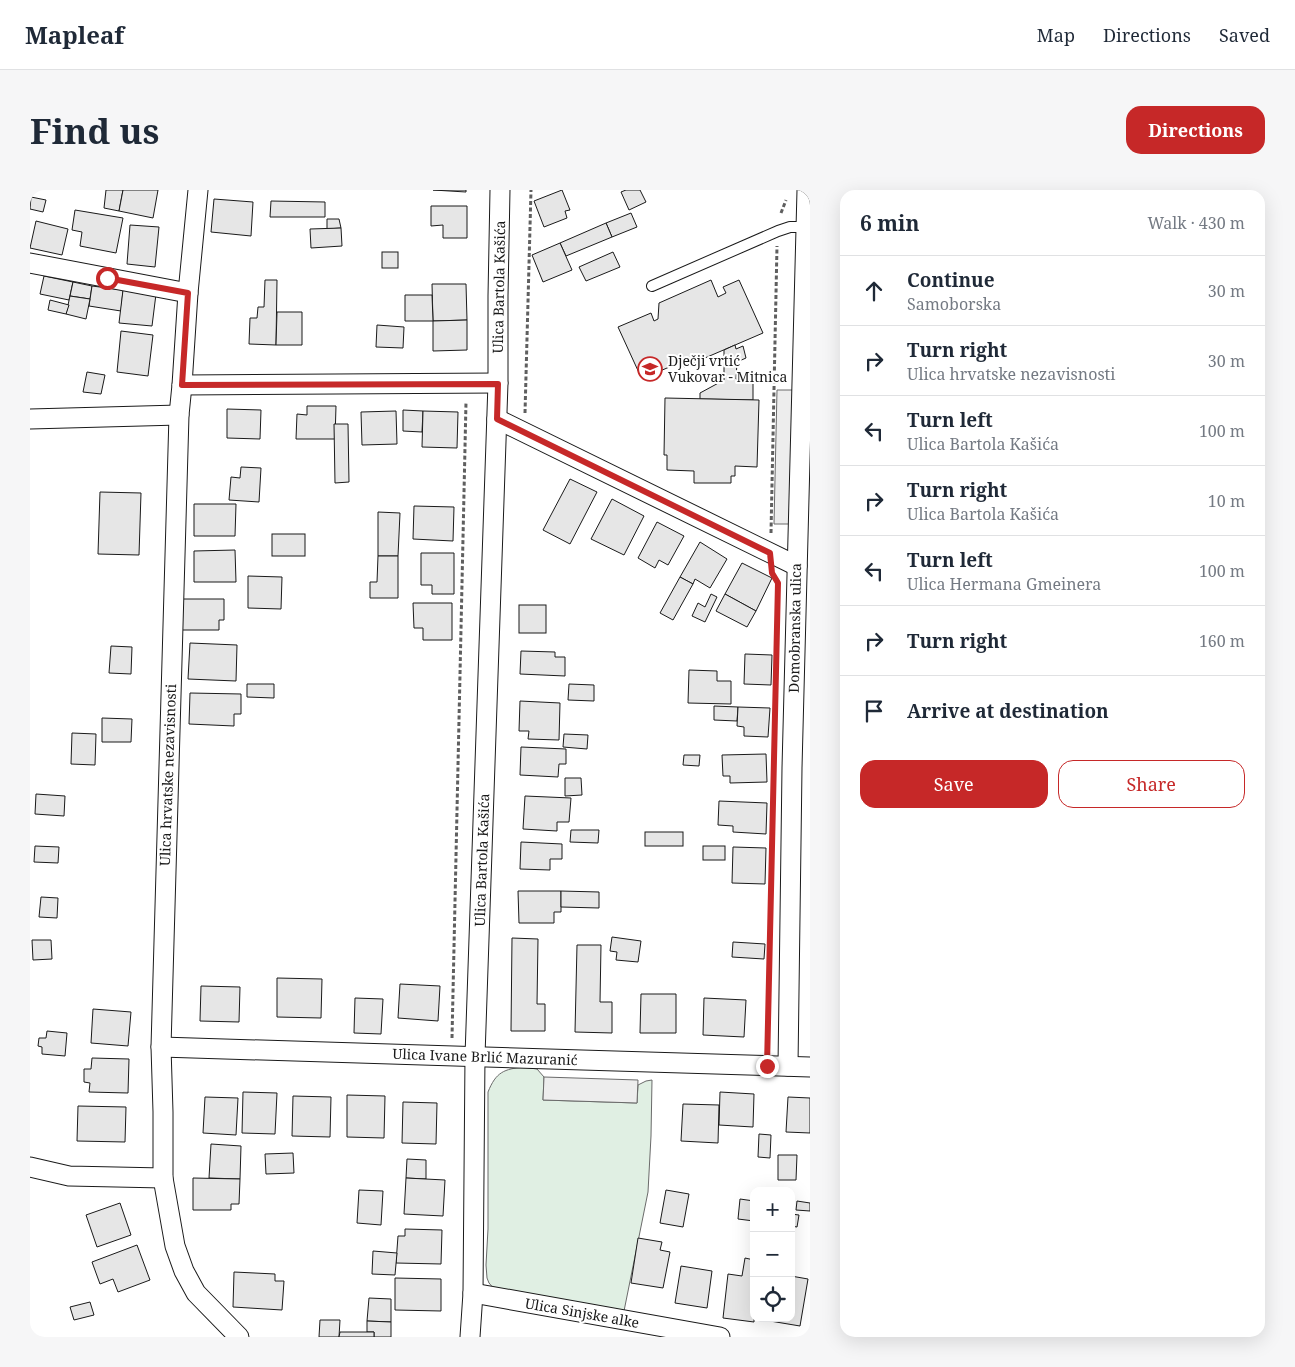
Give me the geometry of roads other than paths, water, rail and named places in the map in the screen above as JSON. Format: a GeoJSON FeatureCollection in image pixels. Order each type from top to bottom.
{"type":"FeatureCollection","features":[{"type":"Feature","properties":{"kind":"street","name":"Ulica hrvatske nezavisnosti"},"geometry":{"type":"LineString","coordinates":[[198,190],[179,415],[161,1047],[163,1178],[175,1246],[184,1271],[196,1293],[239,1337]]}},
{"type":"Feature","properties":{"kind":"street","name":"Ulica Bartola Kašića"},"geometry":{"type":"LineString","coordinates":[[470,1337],[473,1294],[475,1056],[498,384],[500,190]]}},
{"type":"Feature","properties":{"kind":"street","name":"Domobranska ulica"},"geometry":{"type":"LineString","coordinates":[[788,1066],[797,566],[804,482],[807,190]]}},
{"type":"Feature","properties":{"kind":"street"},"geometry":{"type":"LineString","coordinates":[[30,262],[188,293]]}},
{"type":"Feature","properties":{"kind":"street"},"geometry":{"type":"LineString","coordinates":[[182,385],[498,384]]}},
{"type":"Feature","properties":{"kind":"street"},"geometry":{"type":"LineString","coordinates":[[30,420],[179,415]]}},
{"type":"Feature","properties":{"kind":"street"},"geometry":{"type":"LineString","coordinates":[[497,419],[797,566]]}},
{"type":"Feature","properties":{"kind":"street","name":"Ulica Ivane Brlić Mazuranić"},"geometry":{"type":"LineString","coordinates":[[161,1047],[810,1067]]}},
{"type":"Feature","properties":{"kind":"street"},"geometry":{"type":"LineString","coordinates":[[30,1168],[69,1176],[163,1178]]}},
{"type":"Feature","properties":{"kind":"street","name":"Ulica Sinjske alke"},"geometry":{"type":"LineString","coordinates":[[473,1294],[720,1337]]}},
{"type":"Feature","properties":{"kind":"lane"},"geometry":{"type":"LineString","coordinates":[[652,286],[778,231],[790,227],[806,227]]}},
{"type":"Feature","properties":{"kind":"place","name":"Dječji vrtić Vukovar - Mitnica"},"geometry":{"type":"Point","coordinates":[650,369]}}]}
